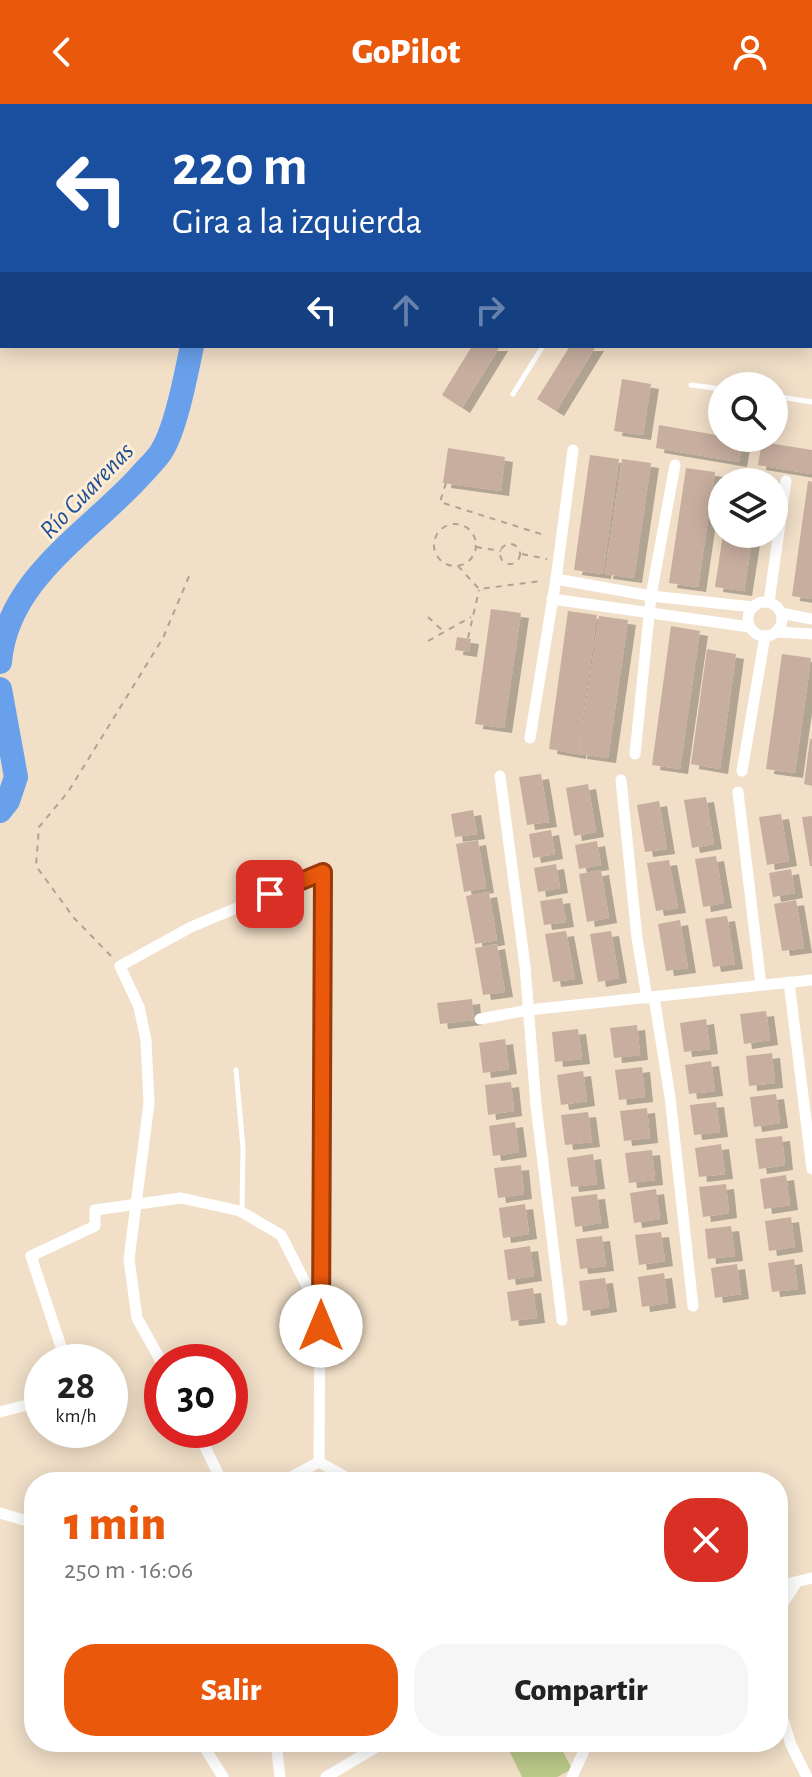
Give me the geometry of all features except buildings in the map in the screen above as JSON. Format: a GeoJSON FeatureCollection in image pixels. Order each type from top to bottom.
{"type":"FeatureCollection","features":[{"type":"Feature","properties":{"kind":"street"},"geometry":{"type":"LineString","coordinates":[[530,738],[573,450]]}},
{"type":"Feature","properties":{"kind":"street"},"geometry":{"type":"LineString","coordinates":[[635,754],[651,596],[675,465]]}},
{"type":"Feature","properties":{"kind":"street"},"geometry":{"type":"LineString","coordinates":[[769,602],[777,548]]}},
{"type":"Feature","properties":{"kind":"street"},"geometry":{"type":"LineString","coordinates":[[556,579],[651,596],[753,607],[769,602]]}},
{"type":"Feature","properties":{"kind":"street"},"geometry":{"type":"LineString","coordinates":[[552,599],[750,627]]}},
{"type":"Feature","properties":{"kind":"street"},"geometry":{"type":"LineString","coordinates":[[769,602],[781,613],[812,619]]}},
{"type":"Feature","properties":{"kind":"street"},"geometry":{"type":"LineString","coordinates":[[753,607],[748,616],[750,627],[756,633],[812,634]]}},
{"type":"Feature","properties":{"kind":"street"},"geometry":{"type":"LineString","coordinates":[[742,771],[771,634],[782,623],[781,613]]}},
{"type":"Feature","properties":{"kind":"street"},"geometry":{"type":"LineString","coordinates":[[500,776],[562,1320]]}},
{"type":"Feature","properties":{"kind":"street"},"geometry":{"type":"LineString","coordinates":[[621,780],[637,938],[670,1097],[693,1306]]}},
{"type":"Feature","properties":{"kind":"street"},"geometry":{"type":"LineString","coordinates":[[738,792],[761,985]]}},
{"type":"Feature","properties":{"kind":"street"},"geometry":{"type":"LineString","coordinates":[[151,1344],[137,1318],[129,1259],[149,1103],[147,1056],[139,1007],[120,966],[191,927],[323,872],[319,1462]]}},
{"type":"Feature","properties":{"kind":"street"},"geometry":{"type":"LineString","coordinates":[[480,1019],[528,1010],[812,980]]}},
{"type":"Feature","properties":{"kind":"street"},"geometry":{"type":"LineString","coordinates":[[789,982],[812,1169]]}},
{"type":"Feature","properties":{"kind":"street"},"geometry":{"type":"LineString","coordinates":[[60,1344],[31,1256],[95,1226],[95,1210],[181,1198],[242,1212],[281,1235],[306,1284],[321,1326]]}},
{"type":"Feature","properties":{"kind":"street"},"geometry":{"type":"LineString","coordinates":[[0,1412],[24,1406]]}},
{"type":"Feature","properties":{"kind":"street"},"geometry":{"type":"LineString","coordinates":[[206,1448],[217,1472]]}},
{"type":"Feature","properties":{"kind":"street"},"geometry":{"type":"LineString","coordinates":[[300,1472],[319,1462]]}},
{"type":"Feature","properties":{"kind":"street"},"geometry":{"type":"LineString","coordinates":[[319,1462],[337,1472]]}},
{"type":"Feature","properties":{"kind":"street"},"geometry":{"type":"LineString","coordinates":[[0,1513],[24,1520]]}},
{"type":"Feature","properties":{"kind":"street"},"geometry":{"type":"LineString","coordinates":[[788,1584],[812,1578]]}},
{"type":"Feature","properties":{"kind":"street"},"geometry":{"type":"LineString","coordinates":[[788,1595],[796,1583]]}},
{"type":"Feature","properties":{"kind":"street"},"geometry":{"type":"LineString","coordinates":[[788,1735],[807,1777]]}},
{"type":"Feature","properties":{"kind":"street"},"geometry":{"type":"LineString","coordinates":[[207,1752],[223,1777]]}},
{"type":"Feature","properties":{"kind":"street"},"geometry":{"type":"LineString","coordinates":[[277,1752],[280,1777]]}},
{"type":"Feature","properties":{"kind":"street"},"geometry":{"type":"LineString","coordinates":[[326,1777],[368,1752]]}},
{"type":"Feature","properties":{"kind":"street"},"geometry":{"type":"LineString","coordinates":[[572,1777],[583,1752]]}},
{"type":"Feature","properties":{"kind":"lane"},"geometry":{"type":"LineString","coordinates":[[513,394],[542,348]]}},
{"type":"Feature","properties":{"kind":"lane"},"geometry":{"type":"LineString","coordinates":[[691,385],[708,387]]}},
{"type":"Feature","properties":{"kind":"lane"},"geometry":{"type":"LineString","coordinates":[[788,398],[812,402]]}},
{"type":"Feature","properties":{"kind":"lane"},"geometry":{"type":"LineString","coordinates":[[236,1070],[243,1148],[242,1212]]}},
{"type":"Feature","properties":{"kind":"path"},"geometry":{"type":"LineString","coordinates":[[446,483],[440,502],[560,540]]}},
{"type":"Feature","properties":{"kind":"path"},"geometry":{"type":"LineString","coordinates":[[452,524],[464,526],[473,535],[475,547],[470,559],[458,565],[444,563],[435,553],[434,541],[440,530],[452,524]]}},
{"type":"Feature","properties":{"kind":"path"},"geometry":{"type":"LineString","coordinates":[[513,544],[520,554],[516,562],[507,563],[501,557],[501,551],[505,545],[513,544]]}},
{"type":"Feature","properties":{"kind":"path"},"geometry":{"type":"LineString","coordinates":[[475,547],[501,551]]}},
{"type":"Feature","properties":{"kind":"path"},"geometry":{"type":"LineString","coordinates":[[520,554],[557,561]]}},
{"type":"Feature","properties":{"kind":"path"},"geometry":{"type":"LineString","coordinates":[[458,565],[479,589]]}},
{"type":"Feature","properties":{"kind":"path"},"geometry":{"type":"LineString","coordinates":[[120,966],[74,918],[36,866],[39,827],[68,792],[163,638],[190,574]]}},
{"type":"Feature","properties":{"kind":"path"},"geometry":{"type":"LineString","coordinates":[[479,589],[556,579]]}},
{"type":"Feature","properties":{"kind":"path"},"geometry":{"type":"LineString","coordinates":[[468,638],[479,589]]}},
{"type":"Feature","properties":{"kind":"path"},"geometry":{"type":"LineString","coordinates":[[428,617],[444,632]]}},
{"type":"Feature","properties":{"kind":"path"},"geometry":{"type":"LineString","coordinates":[[428,641],[472,617]]}},
{"type":"Feature","properties":{"kind":"green space"},"geometry":{"type":"Polygon","coordinates":[[[510,1752],[563,1752],[572,1769],[557,1777],[522,1777],[510,1752]]]}},
{"type":"Feature","properties":{"kind":"waterway","name":"Río Guarenas"},"geometry":{"type":"LineString","coordinates":[[0,662],[6,632],[18,605],[34,581],[161,452],[176,416],[192,348]]}},
{"type":"Feature","properties":{"kind":"waterway","name":"Río Guarenas"},"geometry":{"type":"LineString","coordinates":[[0,689],[16,777],[8,801],[0,811]]}},
{"type":"Feature","properties":{"kind":"route"},"geometry":{"type":"LineString","coordinates":[[270,894],[323,872],[321,1326]]}}]}
